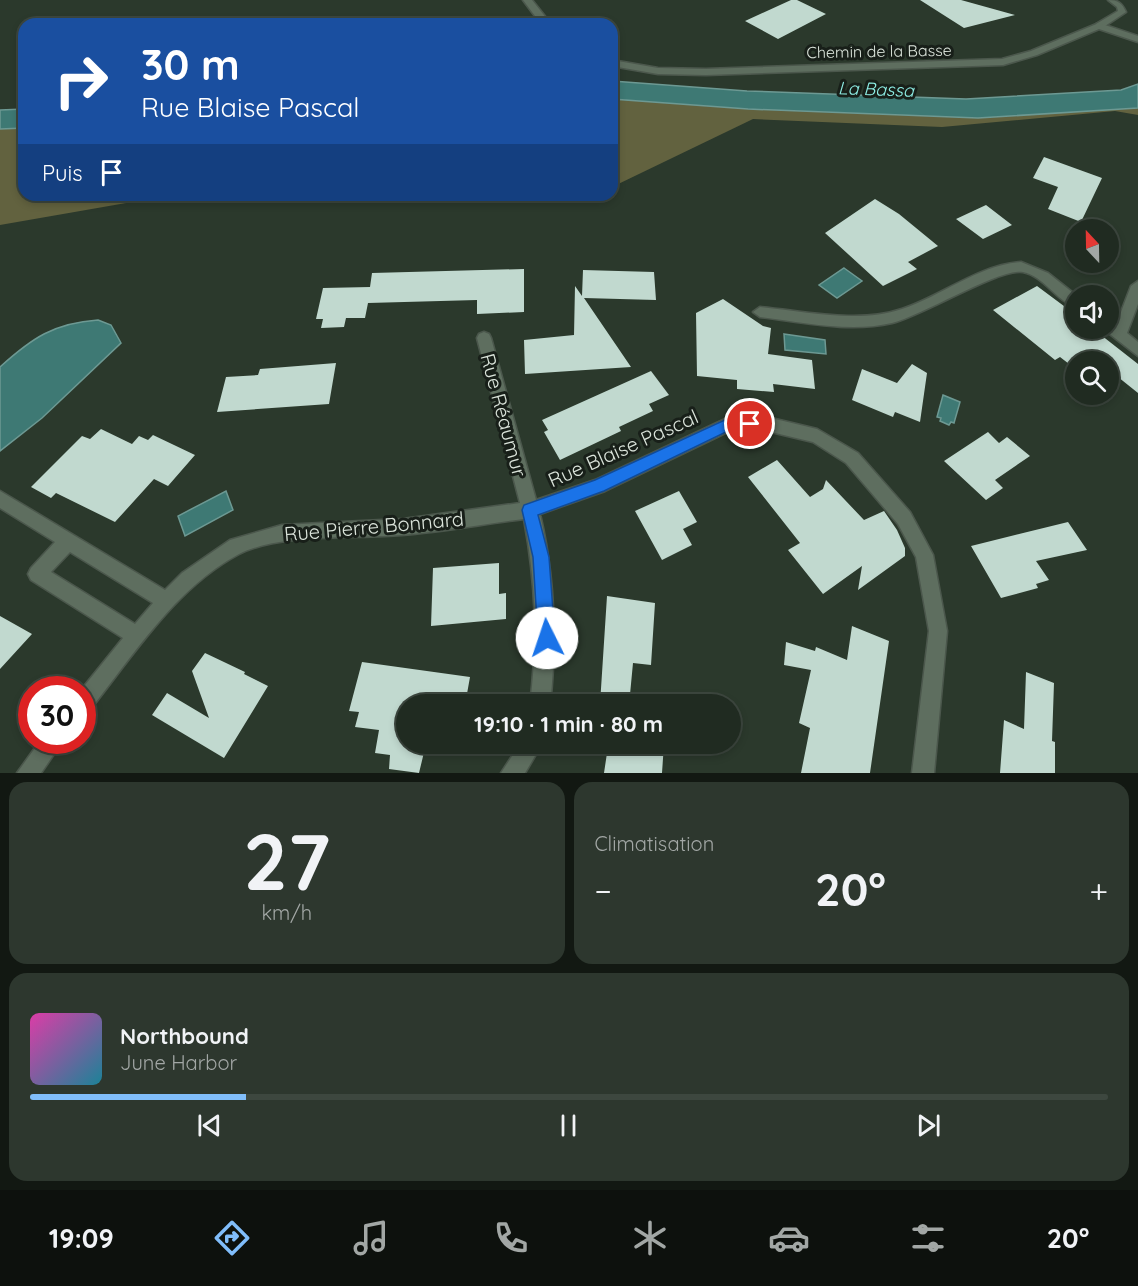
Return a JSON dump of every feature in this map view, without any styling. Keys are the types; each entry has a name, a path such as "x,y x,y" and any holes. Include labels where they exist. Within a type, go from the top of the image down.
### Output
{"street":[{"path":"527,0 541,18"},
{"path":"1099,26 1138,39"},
{"name":"Chemin de la Basse","path":"618,64 658,71 706,72 1003,62 1034,53 1099,26"},
{"path":"760,312 853,321 891,318 930,304 1003,270 1022,267 1045,278 1065,293"},
{"path":"1119,322 1138,286"},
{"path":"1119,335 1138,350"},
{"name":"Rue Réaumur","path":"484,338 541,557 547,638 541,694"},
{"name":"Rue Blaise Pascal","path":"529,510 599,486 729,424 771,425 817,436 852,458 904,518 924,555 938,631 923,773"},
{"path":"0,499 166,601"},
{"name":"Rue Pierre Bonnard","path":"96,687 166,601 188,579 236,546 282,533 403,527 529,510"},
{"path":"68,541 37,574 137,636"},
{"path":"28,773 43,754"},
{"path":"512,773 525,754"}],"lane":[{"path":"1099,26 1122,12 1120,6 1112,0"}],"shaded area":[{"path":"618,99 748,109 978,118 1138,108 1138,115 1115,111 942,127 753,119 618,184"},
{"path":"18,128 18,201 138,201 0,225 0,129"}],"water":[{"path":"618,81 747,91 966,99 1121,90 1138,84 1138,108 978,118 748,109 618,99"},
{"path":"18,109 18,128 0,129 0,110"},
{"path":"844,268 862,281 837,298 819,285"},
{"path":"98,320 111,325 121,343 42,418 0,451 0,367 33,340 44,334 69,325"},
{"path":"784,334 825,340 826,354 785,350"},
{"path":"943,395 960,402 954,423 951,422 949,425 937,417"},
{"path":"226,491 233,510 185,536 178,516"}],"building":[{"path":"791,0 797,0 826,14 778,39 745,21"},
{"path":"920,0 961,0 1015,15 964,28"},
{"path":"1044,157 1102,178 1082,219 1073,219 1048,209 1058,187 1033,178"},
{"path":"875,199 899,214 938,246 908,262 917,269 883,286 825,233"},
{"path":"986,205 1012,225 983,239 956,219"},
{"path":"524,269 524,312 477,314 477,300 368,303 365,318 346,318 344,327 321,328 323,319 316,319 323,288 370,287 372,273"},
{"path":"583,270 654,272 656,300 584,298 631,367 525,374 524,340 574,335 575,286 582,296"},
{"path":"1037,286 1065,307 1065,339 1106,339 1138,364 1138,393 1119,378 1119,351 1065,351 1065,361 1060,357 1055,360 993,310"},
{"path":"723,299 763,326 771,328 768,354 812,360 815,389 773,384 774,392 737,389 737,380 697,376 696,313"},
{"path":"336,363 329,404 217,412 226,377 258,375 260,369"},
{"path":"912,364 927,373 920,422 895,412 893,417 852,400 862,369 897,383"},
{"path":"651,371 669,395 649,404 653,411 619,427 621,431 560,460 544,432 548,430 542,420"},
{"path":"101,429 132,444 139,436 148,440 153,435 195,455 168,486 154,479 115,522 56,493 51,498 31,487 82,436 90,439"},
{"path":"988,432 999,443 1007,437 1030,456 995,480 1003,488 986,500 944,461"},
{"path":"777,460 810,497 823,489 826,480 864,520 884,511 897,530 905,548 905,556 858,590 862,566 823,594 788,550 800,543 748,477"},
{"path":"679,491 697,522 683,529 692,545 662,560 635,511"},
{"path":"1068,522 1087,550 1036,561 1049,580 1036,584 1038,588 1001,598 971,546"},
{"path":"499,563 499,594 506,593 506,619 431,626 433,568"},
{"path":"607,596 655,603 651,665 633,663 630,694 601,694"},
{"path":"0,616 32,634 0,669"},
{"path":"852,626 889,641 870,773 801,773 810,728 799,723 811,670 784,665 786,642 815,651 816,647 847,660"},
{"path":"205,653 268,686 224,758 152,715 167,693 209,718 192,671"},
{"path":"362,662 470,677 467,694 396,694 396,754 424,754 419,773 389,769 390,755 375,753 379,730 355,727 359,712 349,711"},
{"path":"1026,672 1054,683 1052,741 1055,742 1055,773 1000,773 1004,720 1024,729"},
{"path":"607,754 663,754 662,773 604,773"}],"route":[{"path":"547,638 541,557 529,510 599,486 729,424 750,424"}],"water label":[{"name":"La Bassa","path":"876,89"}]}
